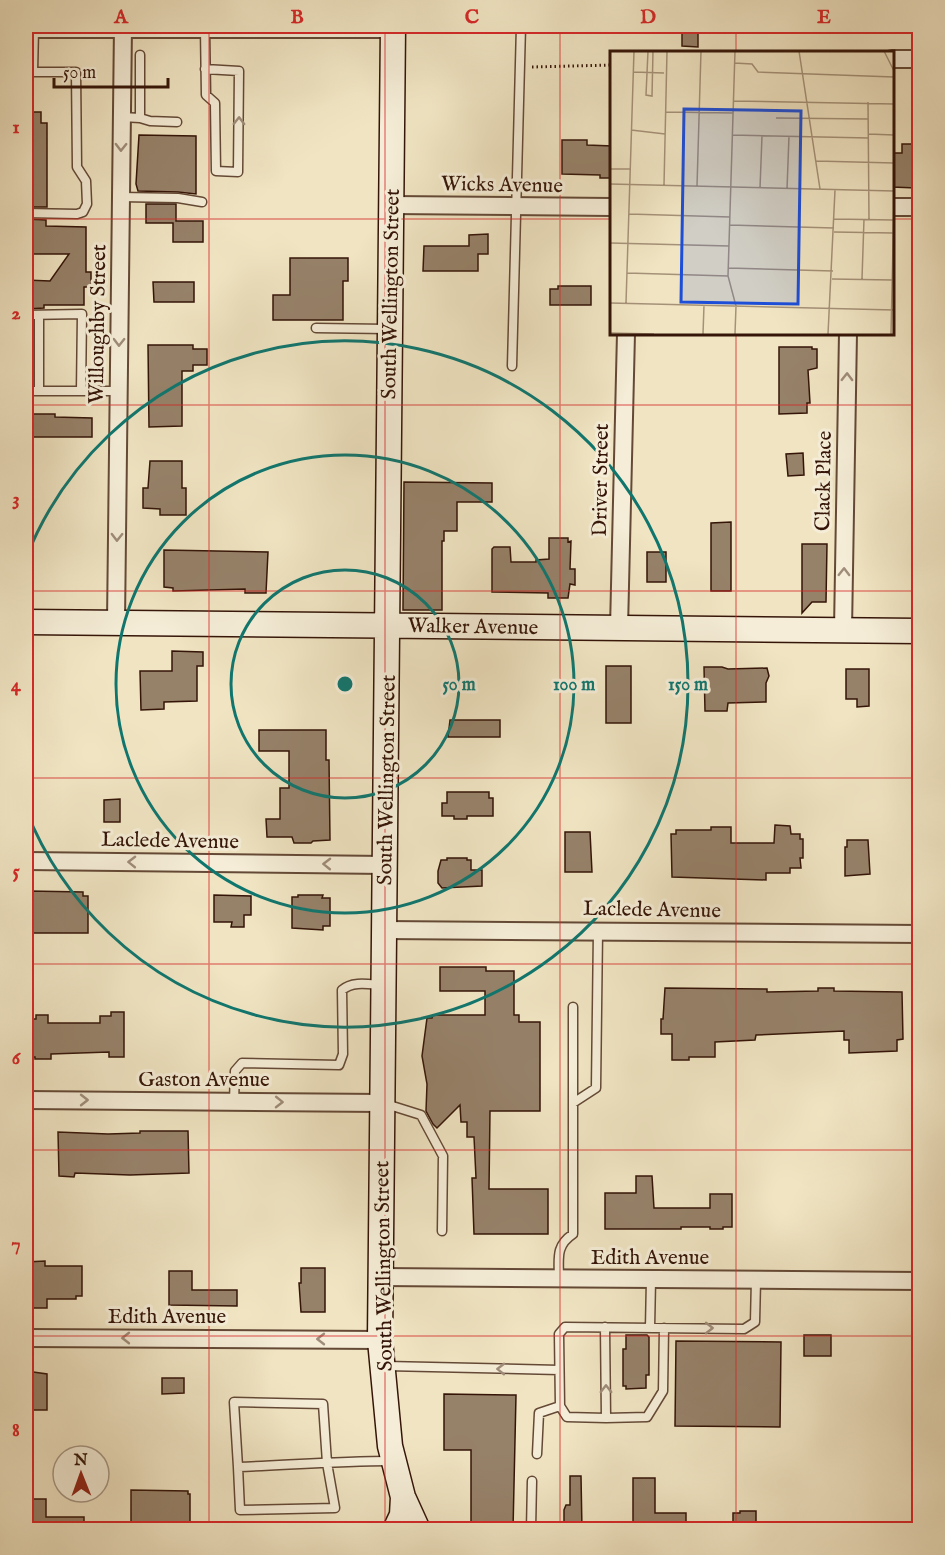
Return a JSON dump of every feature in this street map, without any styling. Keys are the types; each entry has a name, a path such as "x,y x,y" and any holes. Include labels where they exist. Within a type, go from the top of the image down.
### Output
{"street":[{"name":"Willoughby Street","path":"116,622 123,27"},
{"path":"30,29 393,27"},
{"name":"South Wellington Street","path":"393,27 380,1340 390,1446 402,1497 418,1530"},
{"path":"894,60 920,59"},
{"name":"Wicks Avenue","path":"391,205 610,207"},
{"path":"894,207 920,207"},
{"name":"Driver Street","path":"619,628 626,334"},
{"name":"Clack Place","path":"843,630 848,334"},
{"name":"Walker Avenue","path":"26,622 920,631"},
{"name":"Laclede Avenue","path":"26,861 385,865"},
{"name":"Laclede Avenue","path":"384,930 920,934"},
{"name":"Gaston Avenue","path":"26,1100 382,1103"},
{"name":"Edith Avenue","path":"380,1277 920,1281"},
{"name":"Edith Avenue","path":"26,1338 380,1340"},
{"path":"395,1530 402,1515 402,1497"}],"lane":[{"path":"512,366 521,26"},
{"path":"201,28 206,95 215,103 216,171 238,172 239,71 205,69"},
{"path":"26,213 77,214 84,212 87,204 86,181 77,167 76,72 29,72 30,29"},
{"path":"140,55 140,118"},
{"path":"122,117 140,118 150,122 177,122"},
{"path":"121,197 178,198 202,202"},
{"path":"26,315 82,314 81,391"},
{"path":"39,315 39,391"},
{"path":"316,328 390,330"},
{"path":"26,391 118,391"},
{"path":"573,1102 596,1088 598,930"},
{"path":"234,1101 235,1071 242,1063 339,1065 344,1054 342,990 345,986 352,984 384,985"},
{"path":"559,1279 560,1247 565,1239 573,1234 573,1007"},
{"path":"382,1103 421,1115 443,1156 442,1231"},
{"path":"650,1328 651,1280"},
{"path":"664,1328 663,1391 647,1417 567,1418 560,1406 559,1370 559,1334 566,1327 605,1328 664,1328 744,1329 755,1322 756,1280"},
{"path":"605,1328 606,1418"},
{"path":"382,1366 559,1370"},
{"path":"234,1402 323,1404 327,1463 334,1509 240,1510 238,1467 234,1402"},
{"path":"537,1454 539,1413 560,1406"},
{"path":"238,1467 394,1461"},
{"path":"531,1530 532,1481"}],"path":[{"path":"521,67 610,65"}],"building":[{"path":"682,26 698,26 698,47 682,46"},
{"path":"26,112 41,112 41,123 47,123 47,207 26,207"},
{"path":"139,135 196,136 196,194 138,191 136,184"},
{"path":"562,140 587,140 587,145 610,146 610,178 600,178 600,175 562,174"},
{"path":"902,144 918,144 920,185 916,185 916,188 894,187 894,153 902,153"},
{"path":"146,204 176,204 176,221 203,221 203,242 173,242 173,223 146,223"},
{"path":"26,219 46,220 46,226 86,227 86,272 91,272 91,287 84,287 84,305 44,305 44,308 26,309 26,280 50,281 69,254 26,254"},
{"path":"488,234 488,254 478,254 478,271 423,271 424,246 469,246 469,235"},
{"path":"290,258 348,258 348,281 343,281 343,320 273,320 273,295 290,295"},
{"path":"153,282 194,282 194,302 154,302"},
{"path":"558,286 591,286 591,305 550,305 550,289 558,289"},
{"path":"148,345 193,345 193,349 207,349 207,365 193,365 193,371 182,371 182,426 149,427"},
{"path":"779,347 817,349 817,368 808,370 810,403 807,403 807,413 779,414"},
{"path":"26,414 92,418 92,437 26,437"},
{"path":"803,453 804,475 788,476 786,454"},
{"path":"150,461 182,461 182,488 186,488 186,515 160,515 160,509 143,508 143,488 148,488"},
{"path":"404,482 492,483 492,502 457,502 457,531 444,531 442,610 403,610"},
{"path":"731,522 731,591 711,591 711,523"},
{"path":"549,538 568,538 568,542 571,541 570,569 575,569 575,585 570,584 568,598 548,598 548,593 492,592 492,549 494,547 510,547 511,562 536,562 536,560 549,559"},
{"path":"802,544 827,544 826,602 812,602 802,613"},
{"path":"164,550 268,552 266,593 245,593 245,589 173,591 173,588 164,587"},
{"path":"647,552 666,552 666,582 647,582"},
{"path":"172,651 203,652 203,666 197,666 197,701 164,702 164,709 141,710 140,671 172,671"},
{"path":"606,666 631,666 631,723 606,723"},
{"path":"704,667 767,668 769,676 766,683 766,702 728,703 727,711 705,711"},
{"path":"846,669 869,669 869,706 857,707 857,699 846,699"},
{"path":"450,720 500,720 500,737 448,737"},
{"path":"259,730 326,730 326,760 329,760 330,840 294,843 292,837 267,837 266,819 280,819 280,788 289,788 289,751 259,751"},
{"path":"447,792 489,792 489,798 493,798 493,816 467,816 467,819 454,819 454,816 442,816 442,803 447,803"},
{"path":"120,799 120,822 104,822 104,800"},
{"path":"775,825 790,826 791,834 800,834 800,839 803,839 801,868 790,868 790,873 766,873 766,880 672,877 671,834 676,834 676,830 711,830 711,827 731,827 731,843 774,843"},
{"path":"565,832 590,832 592,872 565,872"},
{"path":"847,840 868,840 870,874 845,876"},
{"path":"447,858 471,860 471,870 482,870 482,886 442,888 438,883 438,871 441,860 447,860"},
{"path":"29,891 83,892 83,896 88,896 88,933 28,933"},
{"path":"214,895 251,896 251,915 244,915 244,927 231,927 232,922 214,922"},
{"path":"298,895 323,895 322,898 330,898 330,926 323,926 323,930 292,928 292,897 298,897"},
{"path":"440,967 486,967 486,971 514,971 514,1015 519,1015 519,1022 540,1022 540,1111 490,1111 489,1189 548,1189 548,1234 474,1234 472,1178 476,1178 474,1137 467,1137 467,1122 461,1122 460,1105 437,1128 433,1124 426,1111 427,1084 422,1056 427,1018 432,1018 433,1015 485,1015 485,991 440,991"},
{"path":"665,988 767,989 767,992 818,991 818,988 834,988 834,991 902,992 903,1039 897,1040 897,1051 849,1053 849,1040 844,1040 844,1031 756,1035 755,1040 715,1042 715,1057 689,1057 689,1060 672,1060 672,1034 661,1034"},
{"path":"111,1012 124,1012 124,1057 109,1057 109,1052 51,1054 51,1059 26,1057 26,1019 36,1019 36,1015 48,1015 48,1023 100,1023 100,1016 111,1016"},
{"path":"140,1131 188,1131 189,1173 130,1175 75,1173 74,1177 59,1176 58,1132 108,1134 140,1133"},
{"path":"636,1176 652,1176 654,1208 710,1208 710,1194 732,1194 732,1227 723,1227 723,1229 681,1227 681,1229 605,1229 605,1193 636,1193"},
{"path":"45,1261 45,1266 82,1266 82,1296 76,1296 76,1299 47,1299 47,1308 32,1308 31,1304 26,1304 26,1262"},
{"path":"301,1268 325,1268 325,1312 301,1312 299,1283 301,1283"},
{"path":"169,1271 192,1271 192,1290 237,1290 237,1306 169,1305"},
{"path":"626,1335 647,1335 649,1337 649,1375 646,1375 646,1388 626,1389 626,1386 623,1386 623,1349 626,1349"},
{"path":"804,1335 831,1335 831,1356 804,1356"},
{"path":"676,1341 781,1342 780,1427 675,1426"},
{"path":"26,1371 47,1374 47,1410 29,1410 29,1398 26,1398"},
{"path":"162,1378 184,1378 184,1393 162,1394"},
{"path":"444,1394 516,1395 513,1530 471,1530 471,1450 444,1450"},
{"path":"570,1476 581,1476 582,1530 564,1530 564,1510 566,1505 570,1505"},
{"path":"633,1478 655,1478 655,1513 686,1513 686,1530 633,1530"},
{"path":"131,1490 188,1491 190,1494 190,1530 131,1530"},
{"path":"26,1499 46,1499 46,1517 84,1517 84,1530 26,1530"},
{"path":"740,1511 756,1511 756,1530 733,1530 733,1513 740,1513"}]}
